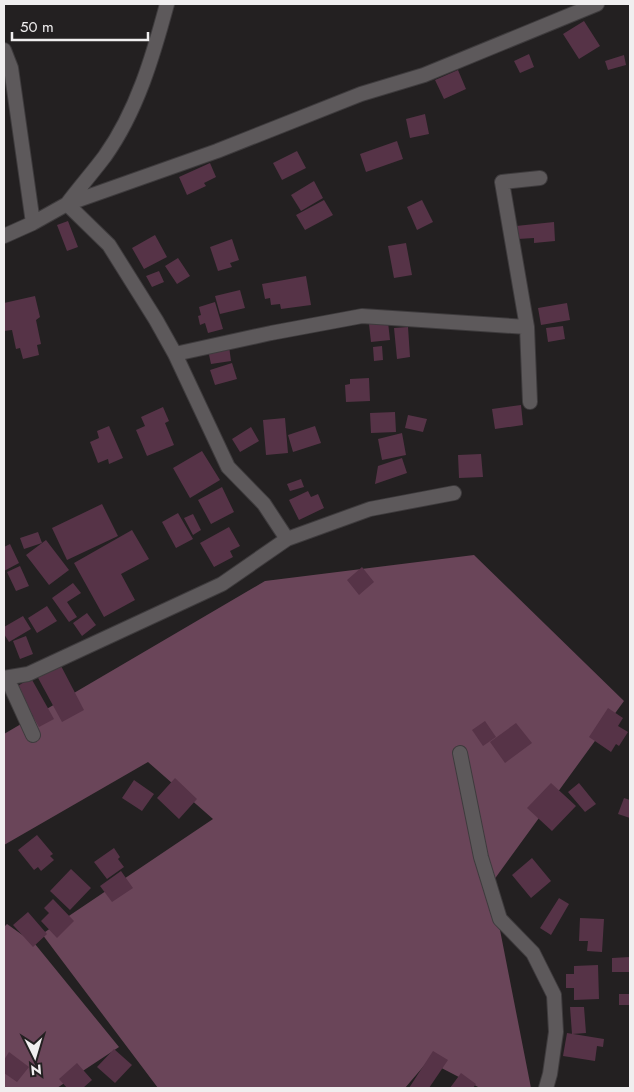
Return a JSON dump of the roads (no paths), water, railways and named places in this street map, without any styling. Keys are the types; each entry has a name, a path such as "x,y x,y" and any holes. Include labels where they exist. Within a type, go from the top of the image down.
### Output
{"street":[{"path":"67,204 106,155 128,116 153,56 167,4"},
{"path":"4,236 33,223 67,204 218,151 361,94 424,75 597,4"},
{"path":"4,50 11,68 33,223"},
{"path":"530,402 527,327 502,182 540,178"},
{"path":"67,204 109,245 175,354 228,467 264,504 287,539"},
{"path":"175,354 362,316 527,327"},
{"path":"33,735 5,678 28,674 222,584 287,539 370,509 454,494"},
{"path":"460,753 481,857 500,919 533,953 554,995 556,1032 546,1088"}]}
